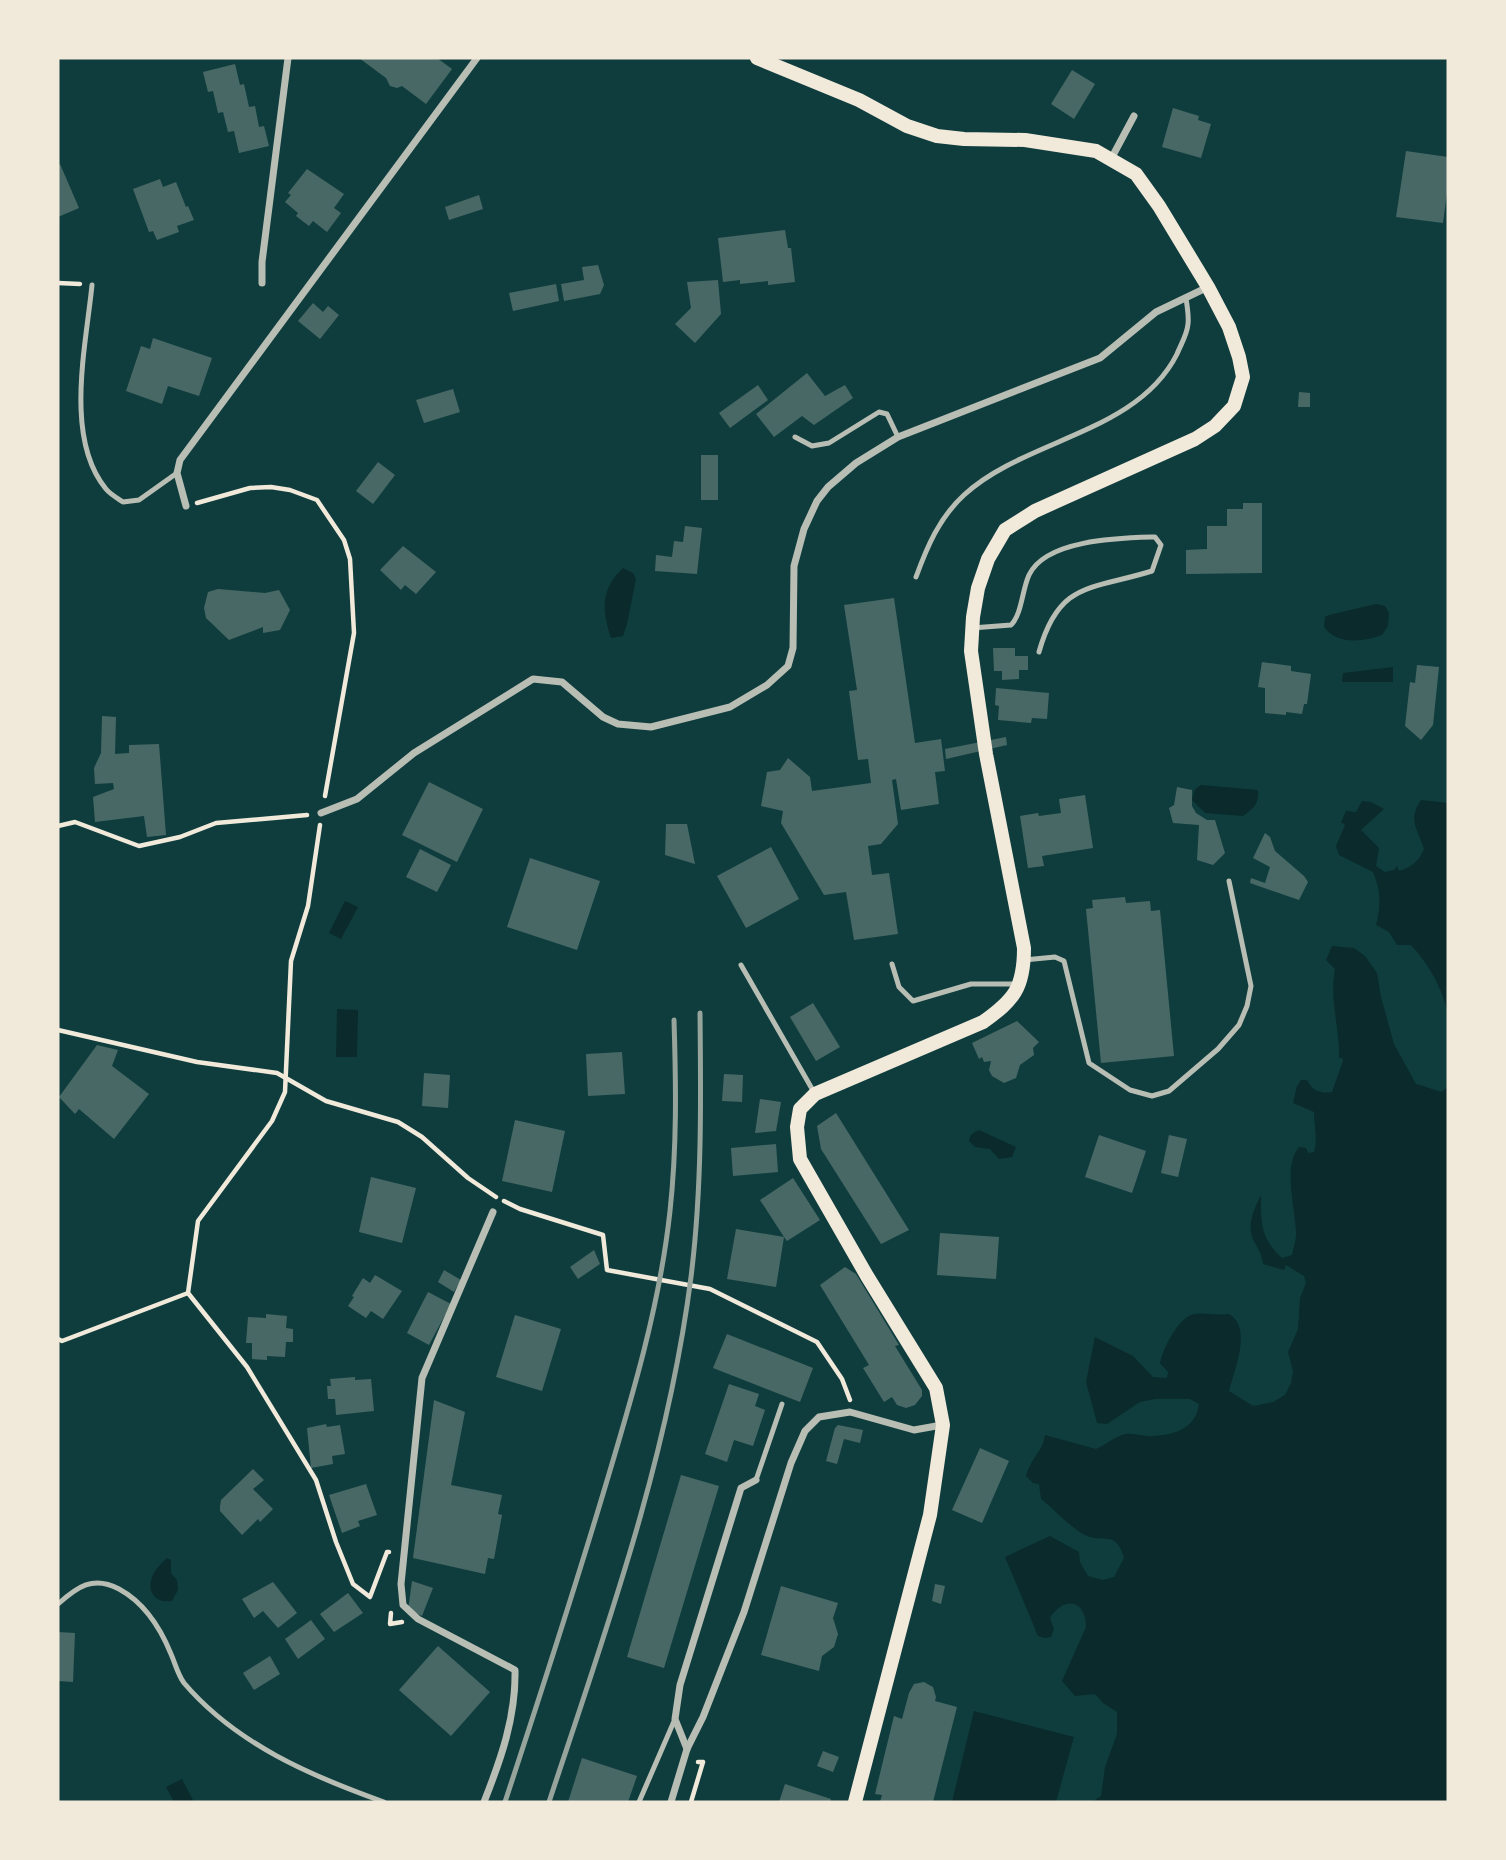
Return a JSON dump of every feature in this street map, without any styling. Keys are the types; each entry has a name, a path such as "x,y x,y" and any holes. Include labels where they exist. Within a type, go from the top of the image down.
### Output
{"main road":[{"path":"757,58 859,100 907,126 937,136 1025,140 1096,151 1136,174 1159,206 1208,287 1229,327 1243,377 1234,406 1215,426 1195,439 1035,511 1005,530 988,559 978,588 971,651 1024,948 1020,984 1008,1004 983,1022 815,1094 800,1109 797,1127 800,1159 867,1276 936,1388 943,1425 930,1515 855,1802"}],"street":[{"path":"262,283 262,262 288,58"},
{"path":"186,506 177,474 180,460 477,58"},
{"path":"1111,160 1133,116"},
{"path":"321,813 357,799 414,753 533,679 562,682 603,717 618,724 651,727 730,708 767,685 788,666 793,648 794,566 804,529 817,501 828,487 856,463 898,437 1100,358 1156,312 1208,287"},
{"path":"484,1802 504,1751 516,1695 515,1670 418,1619 403,1605 401,1584 422,1378 493,1212"},
{"path":"671,1802 687,1749 703,1717 744,1612 791,1463 805,1432 819,1417 850,1412 914,1430 943,1425"},
{"path":"687,1749 675,1719 680,1685 741,1488 756,1480"}],"lane":[{"path":"92,285 80,407 86,448 94,472 107,491 123,502 139,500 177,474"},
{"path":"916,577 935,530 963,496 998,470 1097,426 1123,410 1168,371 1187,333 1189,321 1186,298"},
{"path":"795,437 812,446 829,443 879,412 887,414 898,437"},
{"path":"972,628 1011,625 1016,621 1024,587 1032,569 1045,558 1067,547 1122,538 1155,537 1161,545 1152,571 1079,591 1060,605 1044,634 1039,652"},
{"path":"1024,960 1055,957 1064,961 1088,1063 1130,1090 1152,1096 1169,1091 1219,1049 1239,1025 1247,1006 1251,986 1229,881"},
{"path":"892,964 899,987 913,1001 971,984 1020,984"},
{"path":"741,965 815,1094"},
{"path":"756,1480 782,1404"},
{"path":"58,1604 76,1587 94,1581 118,1588 144,1606 164,1635 182,1680 208,1708 243,1736 291,1764 335,1785 384,1802"},
{"path":"639,1802 675,1719"}],"path":[{"path":"58,283 92,285"},
{"path":"186,506 250,488 271,487 290,490 317,500 344,540 350,559 354,632 321,813 308,906 290,961 285,1092 272,1121 198,1221 188,1293 247,1367 316,1480 353,1584 370,1597 387,1552 394,1553"},
{"path":"58,826 75,822 139,846 180,837 216,823 321,813"},
{"path":"58,1030 197,1062 277,1073 326,1101 398,1122 422,1137 468,1178 509,1204 603,1235 607,1270 710,1289 817,1342 842,1379 850,1397 850,1412"},
{"path":"58,1339 62,1341 188,1293"},
{"path":"391,1600 390,1624 418,1619"}],"water":[{"path":"623,568 633,573 636,579 623,636 611,638 605,601 610,584"},
{"path":"1376,604 1385,606 1389,613 1388,626 1382,635 1367,639 1343,639 1329,633 1324,627 1325,617 1329,615"},
{"path":"1393,667 1393,682 1342,682 1343,673"},
{"path":"1201,785 1258,790 1258,799 1253,808 1243,816 1205,813 1192,800 1195,789"},
{"path":"1421,800 1448,803 1448,1013 1438,985 1418,953 1411,945 1397,945 1389,932 1376,925 1379,898 1373,872 1339,855 1336,846 1345,825 1341,822 1346,811 1356,812 1362,801 1371,802 1384,809 1361,830 1379,848 1376,866 1385,872 1394,870 1397,866 1399,871 1408,868 1424,849 1414,819"},
{"path":"345,901 358,907 341,939 329,933"},
{"path":"1332,946 1354,948 1365,956 1377,973 1394,1044 1416,1084 1442,1092 1448,1086 1448,1802 1092,1802 1101,1796 1105,1767 1117,1734 1117,1712 1095,1694 1075,1696 1062,1681 1086,1627 1085,1618 1078,1606 1061,1606 1050,1618 1054,1629 1051,1637 1038,1636 1005,1557 1050,1536 1079,1552 1080,1562 1088,1576 1103,1580 1114,1577 1124,1558 1121,1549 1113,1540 1085,1535 1068,1523 1041,1499 1039,1484 1033,1483 1026,1476 1045,1435 1096,1449 1126,1434 1148,1436 1173,1433 1188,1426 1197,1413 1199,1404 1190,1399 1155,1399 1140,1402 1107,1424 1097,1423 1086,1382 1095,1337 1133,1356 1153,1377 1167,1378 1168,1372 1160,1363 1168,1342 1182,1321 1194,1314 1229,1314 1236,1320 1241,1339 1229,1391 1253,1406 1273,1402 1285,1395 1293,1371 1288,1352 1298,1329 1300,1298 1306,1283 1304,1276 1286,1265 1284,1270 1263,1264 1252,1237 1251,1225 1253,1212 1261,1195 1263,1230 1269,1244 1282,1258 1292,1255 1296,1234 1291,1166 1299,1147 1306,1148 1308,1153 1314,1152 1316,1142 1314,1112 1293,1103 1297,1086 1301,1080 1307,1080 1318,1091 1332,1092 1343,1061 1339,1058 1334,1003 1335,969 1326,960"},
{"path":"337,1009 358,1010 357,1057 336,1057"},
{"path":"979,1130 1016,1147 1012,1157 999,1159 990,1149 975,1147 969,1139"},
{"path":"167,1558 171,1560 171,1573 177,1580 178,1590 172,1601 155,1597 151,1588 155,1571"},
{"path":"974,1711 1074,1737 1056,1802 952,1802"},
{"path":"182,1779 194,1802 174,1802 166,1787"}],"building":[{"path":"359,58 437,58 452,69 426,104 402,86 390,86 386,78"},
{"path":"235,64 240,85 244,84 249,107 255,106 259,127 264,126 269,146 239,153 234,131 228,132 223,112 218,113 213,91 208,92 203,72"},
{"path":"1072,70 1095,84 1074,119 1051,104"},
{"path":"1173,108 1199,116 1198,120 1211,124 1201,158 1162,147"},
{"path":"1406,151 1448,157 1448,185 1443,223 1396,217"},
{"path":"60,164 79,208 58,217 58,165"},
{"path":"307,169 344,194 334,208 341,213 327,232 313,221 309,226 296,216 298,213 285,202 291,195 288,193"},
{"path":"160,179 163,187 176,182 194,220 177,226 179,232 157,240 153,231 149,232 133,189"},
{"path":"479,195 483,209 449,220 445,207"},
{"path":"785,230 788,248 791,248 795,282 768,285 768,281 740,284 740,280 723,282 718,238"},
{"path":"598,265 604,285 600,294 564,301 561,284 584,280 582,267"},
{"path":"718,280 721,314 695,343 675,324 691,308 687,282"},
{"path":"556,284 559,301 513,311 509,293"},
{"path":"313,303 323,312 328,306 339,315 320,339 298,321"},
{"path":"153,338 212,358 199,396 168,386 162,404 126,391 141,346 150,349"},
{"path":"807,373 825,396 845,385 853,398 814,425 802,416 774,437 756,414"},
{"path":"758,385 768,400 730,428 719,413"},
{"path":"453,389 460,412 424,423 416,400"},
{"path":"1299,392 1310,393 1310,407 1298,407"},
{"path":"701,455 718,455 718,500 701,500"},
{"path":"378,462 395,475 373,504 356,491"},
{"path":"1243,503 1262,503 1262,573 1186,574 1186,550 1207,549 1207,526 1227,526 1227,509 1243,509"},
{"path":"685,526 702,528 697,574 655,571 656,555 672,557 674,541 683,542"},
{"path":"403,546 436,572 416,594 405,585 401,590 380,570"},
{"path":"218,589 265,593 279,590 290,610 280,630 263,633 263,627 229,640 206,618 204,608 208,592"},
{"path":"894,598 915,743 941,739 945,771 935,772 939,804 901,810 896,779 892,780 898,824 881,844 868,846 872,875 889,873 898,934 854,940 846,892 824,895 781,823 783,811 761,806 767,772 780,770 788,758 810,777 812,791 871,783 868,759 858,760 849,691 857,690 844,605"},
{"path":"993,648 1015,648 1015,656 1028,656 1028,670 1019,670 1019,679 1002,680 1002,671 994,671"},
{"path":"1262,662 1291,666 1291,671 1311,674 1307,704 1304,704 1302,714 1265,713 1265,688 1258,687"},
{"path":"1417,665 1439,667 1433,725 1421,740 1405,726 1410,682 1415,683"},
{"path":"996,688 1049,693 1047,719 1032,718 1031,723 998,720"},
{"path":"102,716 116,717 115,754 129,753 129,745 159,744 166,835 147,837 144,816 95,822 93,797 114,789 113,783 95,784 94,768 101,753"},
{"path":"1006,737 1007,745 946,759 945,749"},
{"path":"429,782 483,809 457,862 402,835"},
{"path":"1177,787 1192,790 1192,806 1196,813 1207,820 1215,820 1225,853 1213,865 1197,860 1199,825 1173,823 1169,808 1174,805"},
{"path":"1085,795 1093,848 1042,856 1044,866 1028,868 1020,816 1061,813 1059,799"},
{"path":"666,824 687,824 695,864 665,855"},
{"path":"1265,833 1270,837 1275,851 1308,882 1299,900 1250,883 1251,878 1265,883 1270,867 1253,858"},
{"path":"771,847 799,899 746,928 717,876"},
{"path":"420,849 451,865 437,892 406,877"},
{"path":"530,858 600,881 577,950 507,927"},
{"path":"1125,897 1126,903 1150,901 1151,911 1160,910 1174,1056 1101,1063 1086,909 1093,908 1092,900"},
{"path":"813,1003 840,1047 816,1061 790,1017"},
{"path":"1017,1021 1039,1042 1033,1048 1034,1055 1020,1065 1016,1078 1004,1083 992,1076 989,1070 991,1061 984,1062 982,1057 979,1059 972,1043"},
{"path":"97,1045 118,1050 112,1066 149,1094 114,1139 79,1109 75,1114 59,1097"},
{"path":"622,1052 625,1094 588,1096 586,1054"},
{"path":"424,1073 450,1075 448,1108 422,1106"},
{"path":"724,1074 743,1075 742,1102 722,1101"},
{"path":"760,1099 781,1102 776,1131 755,1133"},
{"path":"836,1113 909,1230 881,1244 821,1149 817,1126"},
{"path":"515,1120 565,1131 552,1192 502,1181"},
{"path":"1099,1135 1146,1151 1132,1193 1085,1177"},
{"path":"1169,1135 1187,1139 1178,1177 1161,1173"},
{"path":"776,1144 778,1172 733,1176 731,1148"},
{"path":"371,1177 416,1188 402,1243 359,1232"},
{"path":"793,1178 820,1220 787,1241 760,1200"},
{"path":"736,1229 784,1237 776,1287 727,1279"},
{"path":"940,1233 999,1237 996,1279 937,1275"},
{"path":"594,1250 600,1264 578,1279 570,1267"},
{"path":"845,1267 856,1274 899,1345 895,1346 922,1390 922,1396 915,1405 906,1408 897,1405 892,1397 884,1402 863,1368 869,1365 820,1285"},
{"path":"444,1270 461,1280 454,1292 438,1282"},
{"path":"375,1275 402,1291 383,1319 371,1311 366,1318 348,1306 363,1278 370,1283"},
{"path":"428,1292 451,1304 429,1345 407,1333"},
{"path":"266,1314 287,1316 286,1328 293,1329 293,1342 286,1342 285,1357 252,1359 252,1343 246,1343 248,1317 266,1318"},
{"path":"515,1315 561,1329 542,1391 496,1377"},
{"path":"727,1334 813,1368 800,1402 713,1368"},
{"path":"355,1377 355,1380 371,1379 374,1411 336,1415 335,1399 328,1399 327,1386 331,1386 330,1379"},
{"path":"729,1384 759,1394 755,1406 765,1410 753,1446 734,1440 727,1462 705,1454"},
{"path":"434,1400 465,1412 451,1485 502,1495 498,1514 502,1515 494,1559 488,1558 485,1574 413,1558"},
{"path":"326,1424 327,1427 340,1425 345,1454 332,1456 333,1464 311,1468 307,1428"},
{"path":"838,1425 863,1430 860,1443 844,1439 837,1464 826,1461"},
{"path":"980,1448 1009,1461 982,1523 952,1510"},
{"path":"253,1469 264,1480 253,1489 273,1509 242,1535 220,1511 221,1500"},
{"path":"681,1475 719,1486 664,1668 627,1657"},
{"path":"366,1484 377,1515 358,1521 360,1526 342,1533 329,1495"},
{"path":"412,1581 433,1588 422,1616 408,1610"},
{"path":"273,1582 297,1613 278,1628 263,1611 254,1618 242,1599"},
{"path":"935,1584 945,1586 941,1604 932,1601"},
{"path":"781,1586 838,1603 833,1618 838,1634 834,1647 822,1656 819,1671 761,1655"},
{"path":"348,1593 363,1613 334,1632 320,1614"},
{"path":"311,1620 325,1639 298,1659 285,1639"},
{"path":"58,1632 75,1633 73,1682 58,1681"},
{"path":"438,1646 490,1692 451,1736 399,1690"},
{"path":"270,1656 280,1674 254,1690 243,1673"},
{"path":"924,1682 933,1687 935,1701 957,1707 933,1802 880,1802 882,1795 875,1794 894,1716 902,1719 914,1684"},
{"path":"823,1751 839,1757 833,1772 817,1766"},
{"path":"582,1758 637,1776 628,1802 568,1802"},
{"path":"785,1784 831,1799 830,1802 779,1802"}],"railway":[{"path":"549,1802 633,1543 667,1411 681,1344 691,1277 699,1178 700,1013"},
{"path":"505,1802 594,1524 635,1383 660,1280 674,1163 674,1020"}]}
